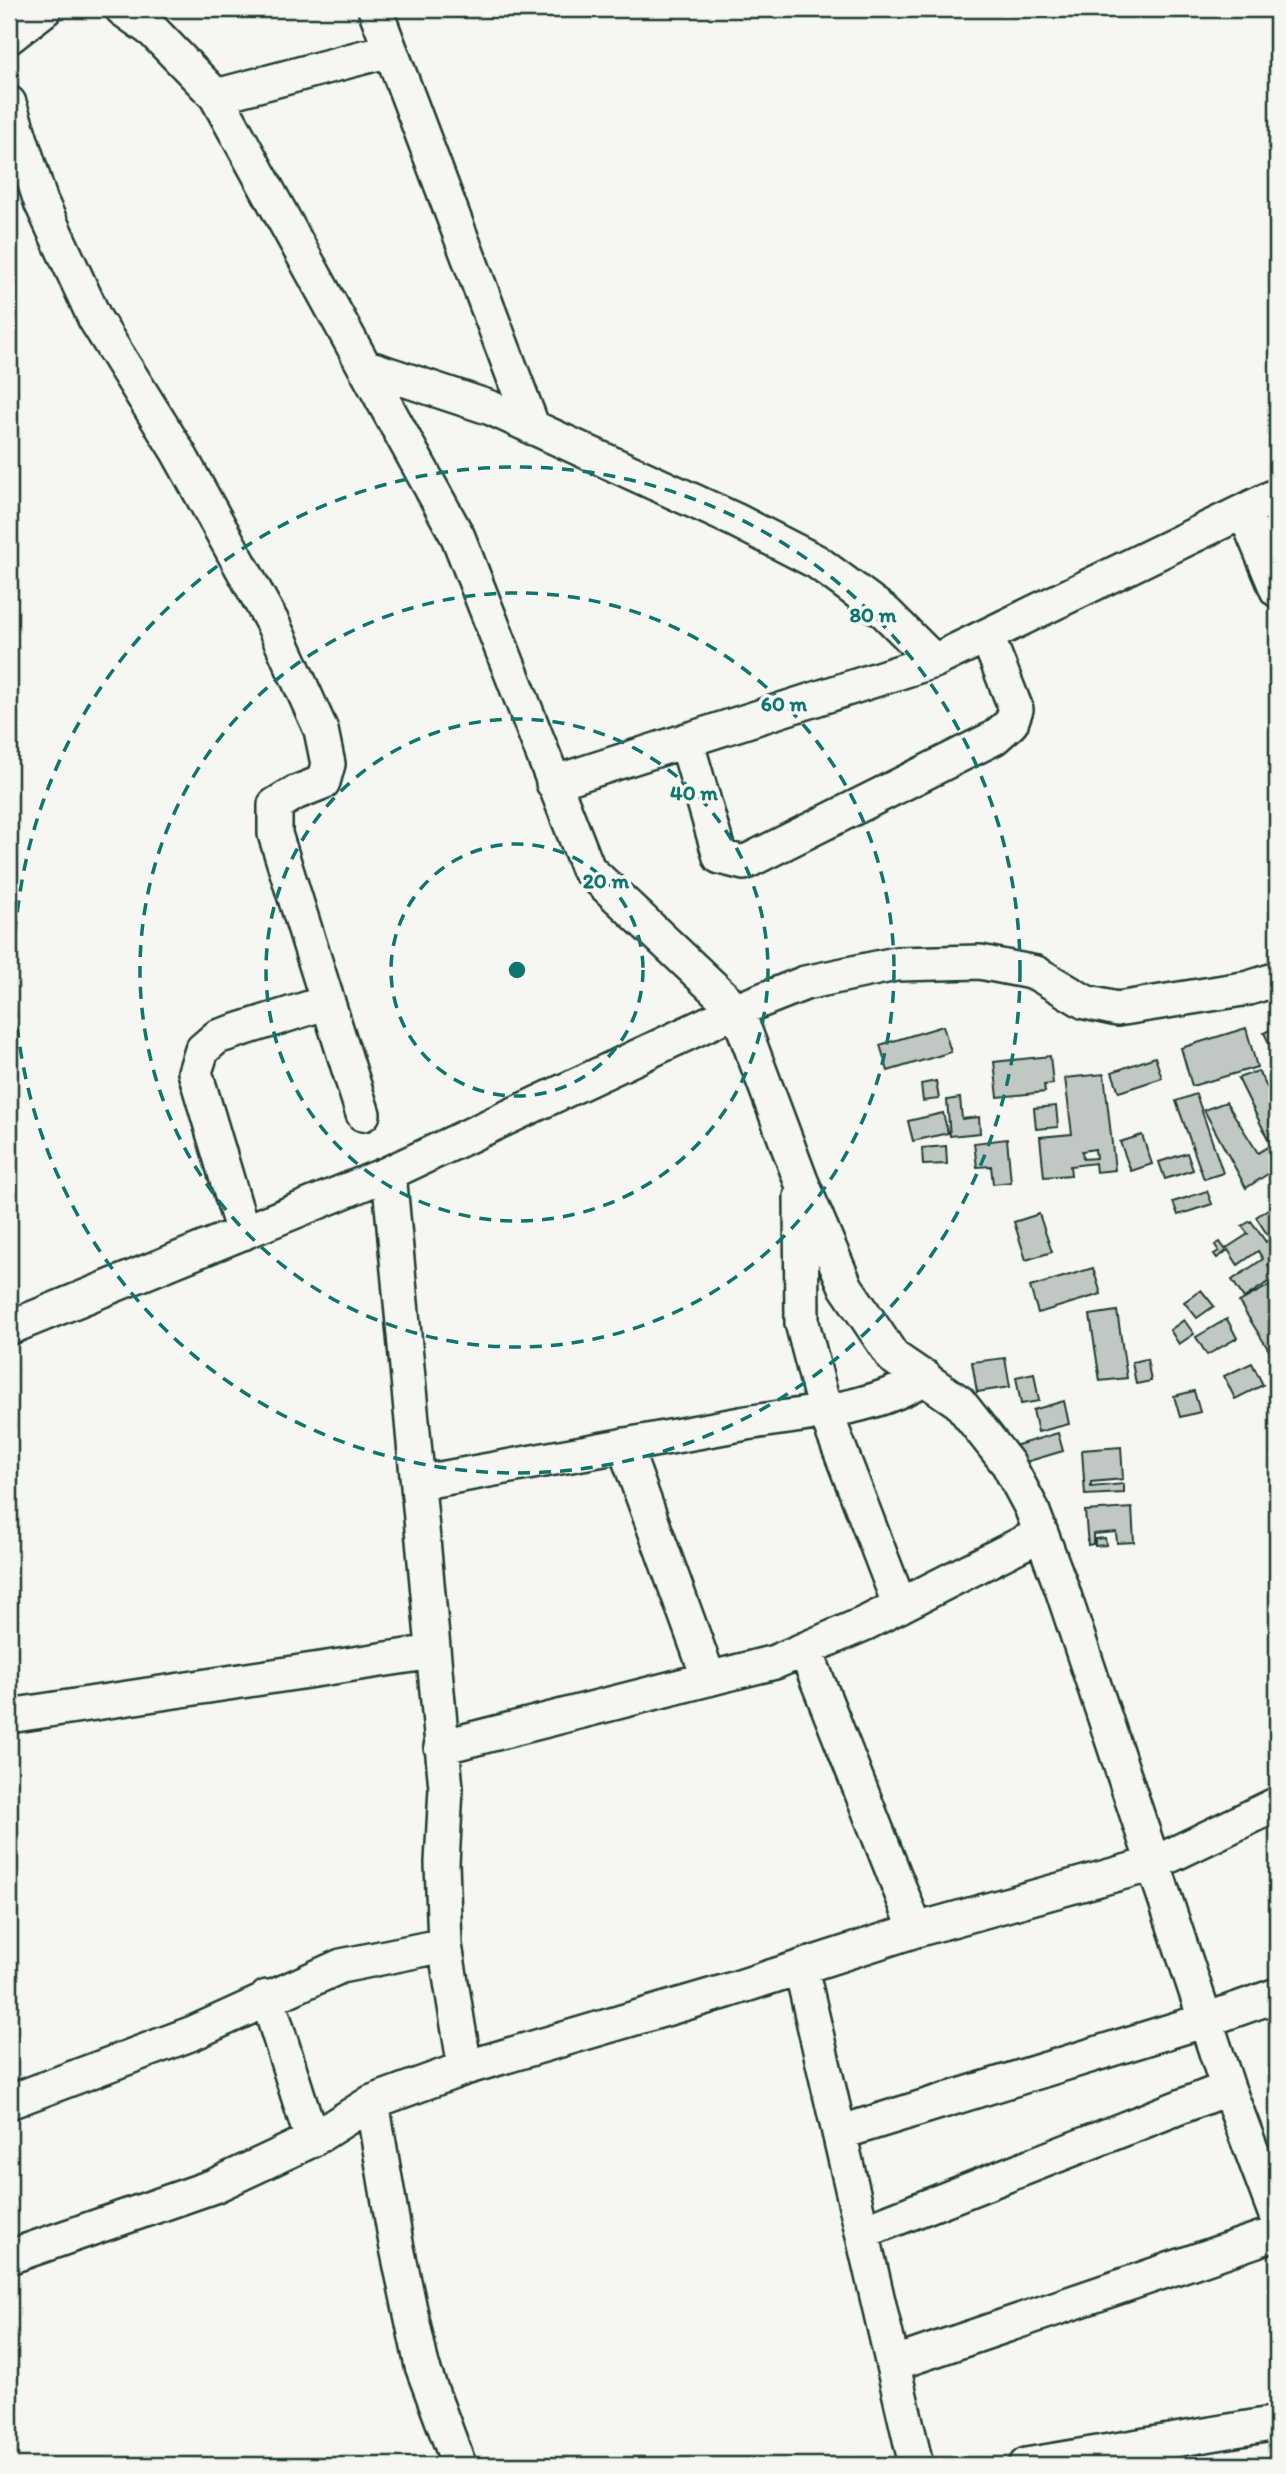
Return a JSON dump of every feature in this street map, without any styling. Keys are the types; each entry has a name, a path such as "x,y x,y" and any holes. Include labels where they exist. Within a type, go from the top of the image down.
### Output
{"street":[{"path":"9,37 45,9"},
{"path":"122,9 153,31 216,96 458,537 589,869 737,1010 801,1181 846,1287 893,1357 959,1402 1008,1464 1031,1507 1228,2088 1266,2159 1277,2218"},
{"path":"374,9 533,428"},
{"path":"216,96 390,50"},
{"path":"9,103 41,202 95,319 177,452 260,601 321,730 328,764 323,782 295,793 275,805 275,834 363,1114"},
{"path":"364,366 491,408 735,520 817,562 886,613 934,661"},
{"path":"553,783 934,661 1277,495"},
{"path":"1244,511 1277,590"},
{"path":"686,740 720,856 744,863 994,738 1011,723 1016,709 987,636"},
{"path":"9,1328 389,1173 737,1010 805,983 896,964 980,962 1036,973 1085,1002 1117,1009 1248,988 1277,979"},
{"path":"243,1233 195,1072 202,1050 217,1037 328,1002"},
{"path":"389,1173 446,1788 442,1863 445,1945 465,2068"},
{"path":"801,1181 802,1323 825,1410 900,1606"},
{"path":"418,1483 825,1410 855,1407 905,1390 925,1377"},
{"path":"624,1445 709,1679"},
{"path":"441,1746 775,1662 900,1606 1041,1534"},
{"path":"805,1649 916,1930"},
{"path":"9,1716 433,1652"},
{"path":"9,2257 214,2186 312,2140 372,2102 465,2068 801,1968 916,1930 1153,1864 1277,1804"},
{"path":"9,2102 193,2033 267,1997 341,1966 445,1945"},
{"path":"801,1968 916,2465"},
{"path":"839,2133 1206,2020 1277,1995"},
{"path":"267,1997 312,2140"},
{"path":"862,2232 1228,2088"},
{"path":"372,2102 396,2243 422,2366 458,2465"},
{"path":"893,2364 1277,2233"},
{"path":"1026,2465 1277,2423"}],"building":[{"path":"943,1026 951,1052 888,1071 880,1045"},
{"path":"1277,1026 1277,1052 1274,1053 1264,1033"},
{"path":"1246,1028 1257,1067 1192,1086 1181,1048"},
{"path":"1050,1056 1053,1084 1044,1085 1045,1092 998,1097 994,1062"},
{"path":"1155,1057 1162,1078 1119,1092 1112,1072"},
{"path":"1258,1071 1277,1105 1277,1168 1246,1188 1204,1110 1226,1102 1258,1153 1271,1145 1238,1078"},
{"path":"1104,1074 1115,1170 1096,1172 1095,1163 1070,1166 1071,1175 1044,1177 1040,1137 1072,1134 1065,1078","holes":["1095,1149 1096,1158 1083,1159 1082,1151"]},
{"path":"936,1081 939,1099 923,1101 921,1084"},
{"path":"1196,1094 1223,1173 1204,1179 1176,1101"},
{"path":"960,1098 962,1119 979,1117 980,1133 950,1136 947,1100"},
{"path":"1056,1106 1058,1127 1036,1129 1034,1108"},
{"path":"943,1113 948,1133 913,1141 908,1121"},
{"path":"1142,1135 1152,1164 1131,1171 1120,1142"},
{"path":"1007,1139 1011,1182 993,1184 991,1166 977,1167 974,1143"},
{"path":"946,1146 947,1164 923,1165 922,1148"},
{"path":"1187,1153 1193,1170 1165,1179 1159,1162"},
{"path":"1207,1191 1212,1204 1178,1215 1173,1202"},
{"path":"1277,1203 1277,1259 1268,1265 1276,1277 1244,1298 1232,1280 1263,1259 1258,1251 1238,1265 1228,1250 1217,1258 1214,1254 1219,1251 1215,1245 1220,1242 1225,1249 1248,1234 1242,1226 1251,1221 1266,1242 1270,1239 1256,1217"},
{"path":"1039,1214 1052,1252 1026,1260 1014,1222"},
{"path":"1093,1268 1101,1294 1038,1313 1030,1287"},
{"path":"1277,1281 1277,1358 1275,1360 1239,1302"},
{"path":"1201,1290 1214,1306 1197,1318 1184,1302"},
{"path":"1117,1311 1127,1378 1100,1381 1090,1315"},
{"path":"1227,1319 1237,1338 1207,1355 1196,1337"},
{"path":"1184,1320 1194,1334 1179,1344 1170,1330"},
{"path":"1005,1358 1010,1387 977,1392 972,1362"},
{"path":"1147,1359 1151,1381 1136,1384 1132,1362"},
{"path":"1252,1363 1263,1385 1235,1399 1224,1376"},
{"path":"1034,1373 1039,1401 1021,1404 1016,1377"},
{"path":"1194,1391 1200,1412 1180,1417 1174,1396"},
{"path":"1064,1401 1069,1424 1038,1432 1033,1410"},
{"path":"1058,1433 1063,1451 1019,1464 1014,1446"},
{"path":"1121,1447 1123,1479 1091,1482 1091,1487 1124,1484 1124,1493 1085,1495 1082,1450"},
{"path":"1132,1508 1134,1542 1117,1543 1116,1532 1093,1534 1093,1544 1088,1545 1085,1511"},
{"path":"1105,1538 1106,1545 1095,1546 1095,1539"}]}
